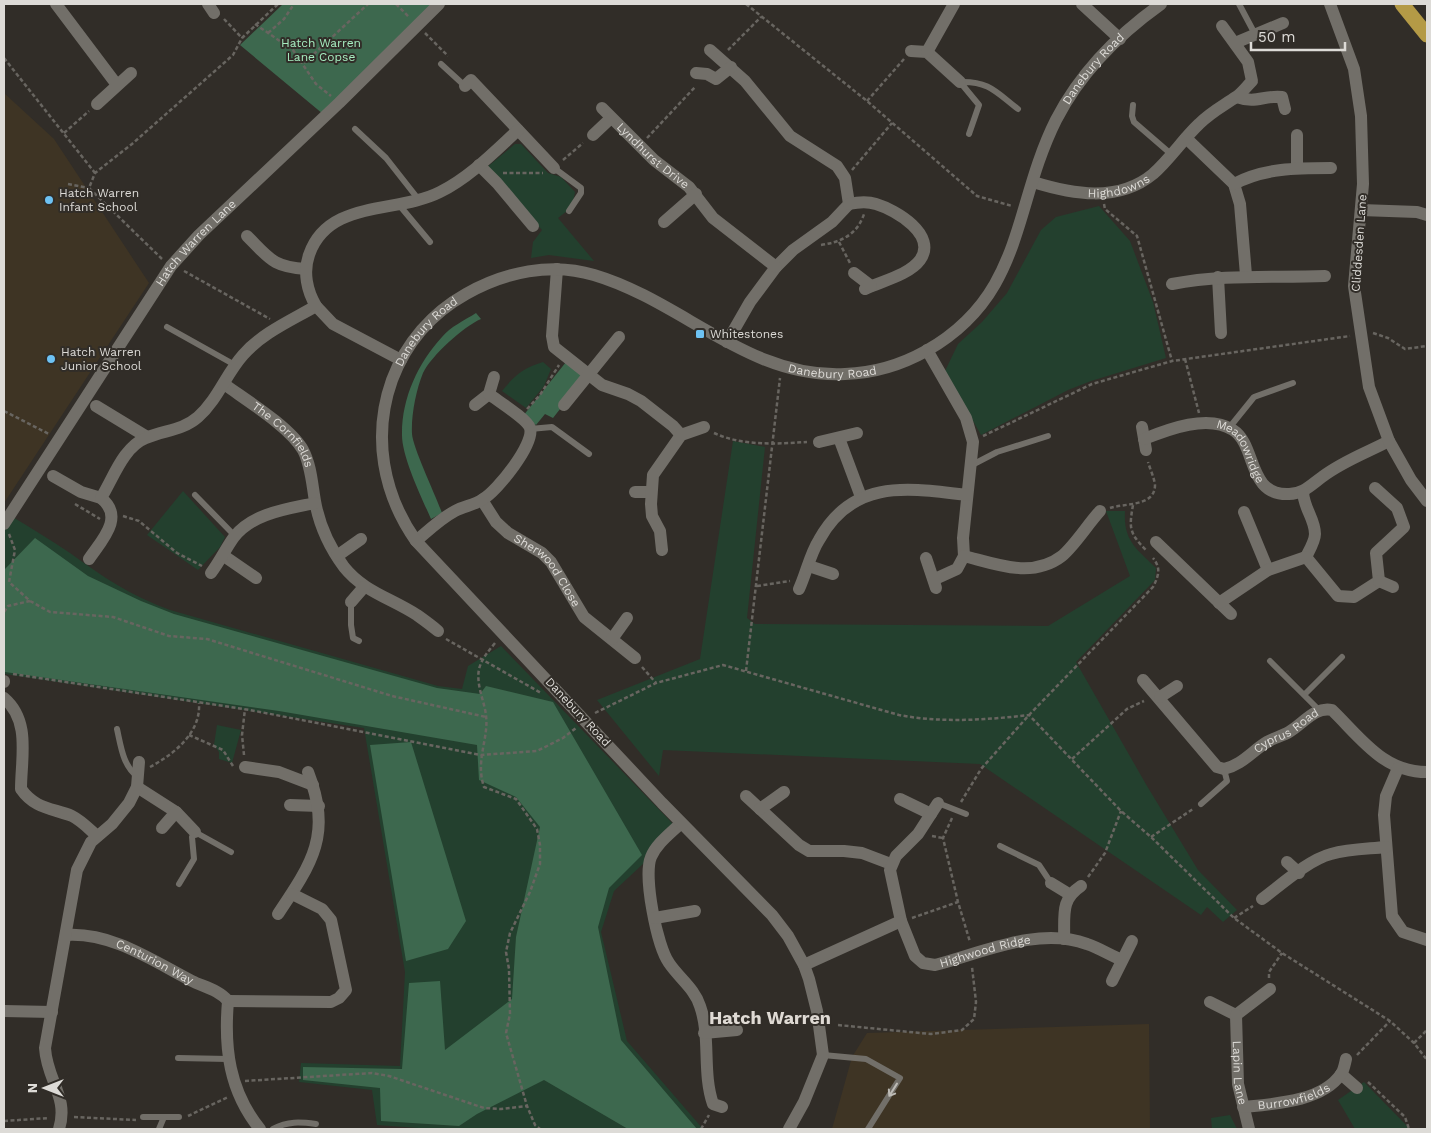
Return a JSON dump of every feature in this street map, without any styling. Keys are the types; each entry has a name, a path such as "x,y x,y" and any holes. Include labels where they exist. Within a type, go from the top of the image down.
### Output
{"highway":[{"path":"1402,4 1427,35"}],"street":[{"name":"Hatch Warren Lane","path":"4,524 172,266 198,235 339,103 440,4"},
{"path":"928,52 954,4"},
{"path":"1082,4 1120,39"},
{"name":"Danebury Road","path":"823,1055 813,994 804,965 781,926 416,541 392,500 383,458 385,408 392,381 401,360 426,325 447,306 466,294 494,281 517,274 557,269 594,275 624,286 727,342 775,365 819,374 854,374 885,369 902,363 928,350 965,323 993,289 1015,242 1048,139 1062,109 1090,70 1120,39 1161,4"},
{"name":"Cliddesden Lane","path":"1330,4 1349,49 1359,94 1364,161 1354,271 1355,303 1371,396 1389,441 1411,480 1427,501"},
{"path":"62,6 117,85"},
{"path":"1234,43 1256,36 1283,22"},
{"name":"Highdowns","path":"1033,182 1061,189 1115,193 1136,185 1153,174 1186,138 1221,105 1237,96 1252,81 1248,62 1222,26"},
{"path":"710,50 731,67 762,100 790,136 831,161 845,178 849,204"},
{"path":"911,51 928,52 960,82"},
{"path":"696,73 707,74 716,78 731,67"},
{"path":"97,104 131,73"},
{"path":"464,86 471,80 554,168"},
{"path":"1237,96 1249,101 1274,96 1282,97 1285,109"},
{"name":"Lyndhurst Drive","path":"602,108 649,155 683,181 696,194 713,218 776,266"},
{"name":"Lyndhurst Drive","path":"593,135 611,118"},
{"path":"401,360 333,324 316,306 309,291 306,270 312,246 333,223 354,214 400,206 419,200 452,185 518,130"},
{"path":"1297,135 1297,168"},
{"path":"1186,138 1234,184 1240,204 1246,275"},
{"path":"478,165 498,184 533,226"},
{"path":"1234,184 1250,176 1297,168 1331,168"},
{"name":"Lyndhurst Drive","path":"664,222 696,194"},
{"path":"727,342 750,302 776,266 793,250 832,222 849,204 868,202 886,208 906,220 922,238 923,254 916,264 868,287 854,273"},
{"path":"1361,210 1427,214"},
{"path":"247,236 272,261 284,268 306,270"},
{"path":"557,269 552,341 554,347 602,385 628,394 641,401 673,426 681,435"},
{"path":"1172,284 1246,275 1287,278 1325,276"},
{"path":"1218,277 1221,332"},
{"path":"101,498 127,453 134,445 147,437 178,429 194,420 211,404 235,366 252,346 316,306"},
{"path":"564,405 619,337"},
{"path":"926,558 935,584 957,569 964,556 963,538 973,442 966,418 928,350"},
{"path":"475,405 489,394 494,377"},
{"name":"The Cornfields","path":"224,384 285,429 298,442 308,464 315,503 323,528 337,556 364,587 416,615 438,631"},
{"path":"416,541 454,511 482,500 494,490 520,457 529,442 530,429 489,394"},
{"path":"96,406 147,437"},
{"name":"Meadowridge","path":"1144,439 1165,431 1202,424 1229,428 1234,430 1243,441 1255,474 1267,487 1281,494 1303,492"},
{"path":"662,550 660,531 652,516 650,492 657,469 681,435 704,427"},
{"path":"819,442 857,433"},
{"path":"839,438 861,497"},
{"path":"1219,603 1268,570 1306,557 1315,536 1313,522 1303,504 1303,492 1344,462 1389,441"},
{"path":"53,476 81,492 101,498 108,504 112,512 111,526 89,558"},
{"path":"1375,488 1397,508 1404,527 1376,553 1380,581"},
{"path":"801,586 818,540 835,516 861,497 892,490 920,489 967,495"},
{"path":"635,492 650,492"},
{"name":"Sherwood Close","path":"482,500 502,528 514,538 542,553 551,562 584,617 635,658"},
{"path":"211,573 224,556 235,536 259,518 315,503"},
{"path":"964,556 1011,568 1025,569 1048,563 1062,555 1088,532 1100,511"},
{"path":"1244,512 1268,570"},
{"path":"337,556 361,539"},
{"path":"1156,542 1231,614"},
{"path":"224,556 256,578"},
{"path":"1306,557 1338,596 1354,597 1380,581"},
{"path":"809,566 834,574"},
{"path":"1380,581 1393,587"},
{"path":"351,602 364,587"},
{"path":"612,639 627,618"},
{"path":"1143,680 1211,760 1217,766 1224,769"},
{"path":"1158,696 1177,686"},
{"path":"4,698 15,708 21,723 23,742 22,789 34,803 47,810 72,816 97,836"},
{"name":"Cyprus Road","path":"1224,769 1239,764 1266,742 1288,732 1319,710 1332,710 1369,749 1398,768 1427,772"},
{"path":"245,767 279,772 313,785"},
{"path":"1398,768 1386,796 1386,847 1392,916 1403,932 1427,940"},
{"path":"278,914 292,894 315,848 320,829 319,806 308,772"},
{"path":"59,1129 63,1117 62,1101 52,1082 46,1062 45,1048 66,935 72,887 77,870 91,842 121,814 139,775 194,832"},
{"path":"760,809 784,792"},
{"path":"746,796 799,845 809,851 862,853 891,864 918,834 938,803"},
{"path":"900,799 931,814"},
{"path":"290,805 319,806"},
{"path":"162,828 176,812"},
{"path":"681,822 658,846 651,858 648,872 655,918 668,962 699,1002 704,1032 707,1088 718,1105"},
{"path":"1262,899 1298,873 1329,855 1351,850 1386,847"},
{"path":"1286,862 1298,873"},
{"name":"Highwood Ridge","path":"891,864 901,921 916,956 923,963 935,965 1014,943 1064,939 1086,943 1122,960"},
{"path":"1051,883 1069,894"},
{"path":"1064,939 1066,904 1069,894 1081,886"},
{"path":"260,1129 251,1118 239,1092 228,1059 226,1031 228,1001 331,1002 340,998 346,990 331,920 322,909 292,894"},
{"path":"655,918 696,911"},
{"path":"804,965 901,921"},
{"name":"Centurion Way","path":"66,935 95,938 134,950 194,982 223,994 228,1001"},
{"path":"1112,981 1132,941"},
{"path":"1210,1002 1236,1016 1270,989"},
{"path":"4,1012 52,1012"},
{"name":"Lapin Lane","path":"1236,1016 1238,1084 1249,1129"},
{"path":"704,1032 737,1030"},
{"path":"789,1129 804,1102 823,1055"},
{"name":"Burrowfields","path":"1243,1107 1301,1099 1322,1089 1349,1080 1346,1059"}],"lane":[{"path":"1238,4 1256,36"},
{"path":"441,64 464,86"},
{"path":"960,82 977,82 990,88 1018,109"},
{"path":"960,82 979,105 969,134"},
{"path":"1133,105 1132,116 1134,122 1171,154"},
{"path":"355,128 386,158 419,200"},
{"path":"554,168 581,188 581,193 569,211"},
{"path":"400,206 430,242"},
{"path":"167,327 235,366"},
{"path":"1229,428 1254,397 1293,383"},
{"path":"530,429 552,428 589,454"},
{"path":"970,465 997,452 1048,436"},
{"path":"194,495 235,536"},
{"path":"351,602 353,638 359,641"},
{"path":"1304,694 1342,657"},
{"path":"1270,661 1319,710"},
{"path":"117,729 126,763 130,771 139,775"},
{"path":"1201,804 1227,781 1224,769"},
{"path":"938,803 966,814"},
{"path":"179,884 194,859 192,837 194,832 231,852"},
{"path":"1000,846 1039,865 1051,883"},
{"path":"823,1055 866,1059 900,1078 868,1129"},
{"path":"178,1058 228,1059"},
{"path":"142,1118 163,1119 179,1117"},
{"path":"160,1129 163,1119"},
{"path":"273,1129 280,1125 297,1122 316,1124"}],"path":[{"path":"89,188 95,172 132,144 233,55 242,38 278,4"},
{"path":"268,33 284,19 294,4"},
{"path":"304,63 368,4"},
{"path":"396,4 452,60"},
{"path":"746,4 867,101 977,196 1014,206"},
{"path":"215,10 242,38"},
{"path":"255,24 293,50 304,63 316,84 339,103"},
{"path":"867,101 911,51"},
{"path":"4,58 95,172"},
{"path":"64,133 97,104"},
{"path":"845,178 892,123"},
{"path":"68,184 89,188 159,258 270,318 275,330"},
{"path":"1103,201 1105,209 1137,236 1172,361"},
{"path":"839,242 854,273"},
{"path":"1370,332 1388,338 1405,349 1427,346"},
{"path":"973,442 1070,393 1092,384 1172,361 1350,336"},
{"path":"519,418 540,396 565,356"},
{"path":"1185,359 1202,424"},
{"path":"746,671 780,378"},
{"path":"4,411 59,440"},
{"path":"704,427 726,438 772,444 819,442"},
{"path":"1100,511 1120,504 1133,505 1142,502 1154,491 1155,484 1144,439"},
{"path":"838,1026 931,1034 962,1030 974,1019 976,1002 972,972 973,954 958,902 943,838 956,810 981,769 1028,715 1153,587 1159,576 1158,565 1135,539 1132,532 1130,526 1133,505"},
{"path":"112,512 139,521 177,553 211,573"},
{"path":"4,524 15,550 9,582 30,601 50,612 112,617 169,636 207,639 392,696 486,717"},
{"path":"757,586 792,580 801,586"},
{"path":"4,612 8,606 30,601"},
{"path":"438,631 448,642 546,694"},
{"path":"500,638 482,659 478,679 486,717 481,755 481,778 484,787 516,799 537,829 540,845 540,864 530,892 510,933 506,952 509,969 510,1014 506,1033 527,1106 535,1125 540,1129"},
{"path":"635,658 656,684"},
{"path":"594,713 656,684 723,665 899,715 924,720 1002,718 1028,715"},
{"path":"5,679 245,709 481,755 537,751 563,738 580,725"},
{"path":"1072,759 1127,709 1158,696"},
{"path":"139,775 175,751 189,735 200,714 199,703"},
{"path":"189,735 223,750 235,769 245,767 242,735 245,709"},
{"path":"1028,715 1121,811 1151,837 1234,918 1282,953 1390,1021 1414,1043 1427,1060"},
{"path":"1151,837 1201,804"},
{"path":"1081,886 1105,853 1121,811"},
{"path":"1234,918 1262,899"},
{"path":"901,921 958,902"},
{"path":"1270,989 1268,972 1282,953"},
{"path":"1346,1059 1358,1054 1390,1021"},
{"path":"1414,1043 1427,1030"},
{"path":"163,1119 183,1119 239,1092 243,1081 372,1073 389,1076 484,1108 501,1109 527,1106"},
{"path":"1349,1080 1362,1077 1406,1117 1409,1129"},
{"path":"701,1129 718,1105"},
{"path":"4,1121 63,1117 142,1118"}],"shaded area":[{"path":"4,93 54,139 149,283 4,503"},
{"path":"1149,1024 1150,1129 832,1129 852,1057 867,1033"}],"green space":[{"name":"Hatch Warren Lane Copse","path":"283,4 433,4 323,114 240,45"},
{"path":"515,144 521,144 548,173 561,177 575,192 572,207 558,218 594,261 549,255 531,258 533,242 542,230 486,168"},
{"path":"1099,206 1130,241 1153,302 1166,358 1068,390 981,435 945,371 958,344 982,322 1007,293 1041,230 1056,217"},
{"path":"476,313 481,319 457,335 440,350 427,366 420,380 416,395 412,419 413,441 442,513 431,519 405,453 402,433 405,407 413,382 433,347 445,333"},
{"path":"543,362 551,369 544,386 526,408 502,391 520,373"},
{"path":"566,362 586,376 553,418 545,414 536,425 523,416"},
{"path":"733,441 765,447 747,618 755,624 1048,626 1130,576 1106,511 1125,511 1126,530 1129,537 1137,550 1156,568 1155,580 1076,662 1198,870 1237,910 1223,922 1207,907 1201,915 980,764 663,750 659,776 597,700 700,659"},
{"path":"183,491 225,537 220,547 198,570 147,535"},
{"path":"11,516 56,543 118,585 156,605 438,686 462,689 468,666 501,646 673,824 645,856 644,863 614,891 601,932 627,1041 703,1129 432,1129 377,1125 372,1090 299,1082 301,1063 400,1066 405,972 364,728 5,674 4,528"},
{"path":"35,538 88,576 174,614 437,688 480,694 486,686 553,702 642,855 609,888 598,927 621,1040 697,1129 628,1129 544,1080 477,1114 459,1126 381,1121 380,1088 303,1080 303,1067 402,1069 409,983 440,981 445,1050 512,999 516,937 540,827 516,797 479,780 477,745 279,711 5,672 4,570"},
{"path":"217,725 241,730 232,763 219,759 219,752 214,745"},
{"path":"411,742 466,921 448,949 406,961 370,745"},
{"path":"1364,1082 1410,1129 1355,1129 1338,1100"},
{"path":"1230,1115 1237,1129 1212,1129 1211,1118"}],"place":[{"name":"Hatch Warren Infant School","path":"49,200"},
{"name":"Whitestones","path":"700,334"},
{"name":"Hatch Warren Junior School","path":"51,359"}],"district":[{"name":"Hatch Warren","path":"770,1017"}]}
